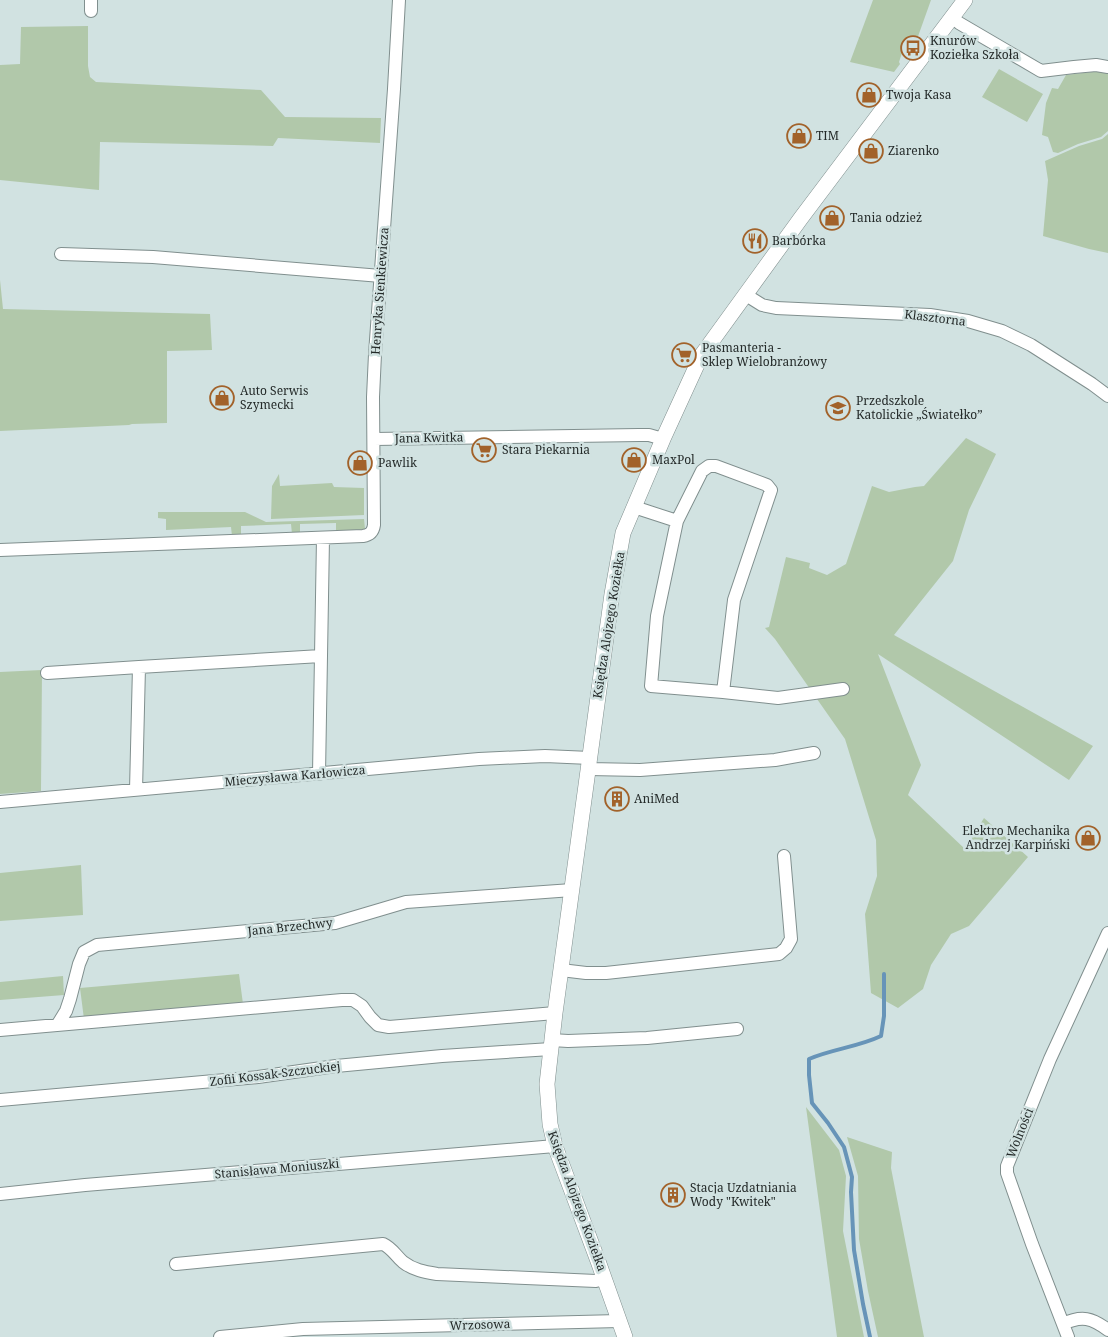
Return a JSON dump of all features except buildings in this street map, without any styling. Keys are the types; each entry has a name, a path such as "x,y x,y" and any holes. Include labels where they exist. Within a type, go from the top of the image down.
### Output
{"street":[{"name":"Henryka Sienkiewicza","path":"0,550 323,538 366,535 373,530 374,372 400,0"},
{"name":"Księdza Alojzego Koziełka","path":"625,1337 555,1146 550,1124 547,1084 612,594 623,533 701,356 804,214 965,0"},
{"path":"952,17 1041,71 1088,66 1108,67"},
{"path":"61,254 172,259 380,276"},
{"name":"Klasztorna","path":"746,295 762,305 776,308 930,315 968,321 1002,331 1030,345 1108,396"},
{"name":"Jana Kwitka","path":"374,439 643,435 663,439"},
{"path":"723,692 734,600 770,490 767,485 716,466 709,466 702,471 677,521 657,616 651,686 778,698 843,689"},
{"path":"634,506 677,521"},
{"path":"319,774 323,538"},
{"path":"47,673 321,656"},
{"path":"136,790 139,667"},
{"name":"Mieczysława Karłowicza","path":"0,802 504,757 545,756 640,770 775,760 814,753"},
{"path":"561,970 606,973 779,954 786,948 790,939 784,856"},
{"name":"Jana Brzechwy","path":"58,1024 66,1011 84,952 96,945 335,923 406,902 572,890"},
{"name":"Wolności","path":"1068,1337 1032,1244 1007,1173 1007,1166 1050,1059 1108,934"},
{"path":"0,1030 342,1000 353,1000 362,1006 378,1025 389,1027 555,1013"},
{"name":"Zofii Kossak-Szczuckiej","path":"0,1100 258,1077 336,1066 568,1041 647,1038 737,1029"},
{"name":"Stanisława Moniuszki","path":"0,1194 555,1146"},
{"path":"176,1264 383,1244 389,1247 403,1262 416,1270 437,1274 596,1281 605,1279"},
{"path":"1063,1324 1088,1318 1098,1322 1108,1330"},
{"name":"Wrzosowa","path":"220,1337 303,1330 619,1321"}],"green space":[{"path":"873,0 931,0 916,42 911,50 904,47 900,64 894,72 850,62"},
{"path":"88,26 88,66 90,77 96,82 261,90 285,117 381,118 380,143 278,138 273,146 100,142 99,190 0,180 0,65 20,64 21,27"},
{"path":"999,69 1043,94 1027,122 982,97"},
{"path":"1100,71 1108,73 1108,131 1101,137 1058,153 1053,152 1048,137 1042,135 1046,103 1052,88 1058,89 1066,75"},
{"path":"1108,134 1108,253 1043,236 1048,180 1045,161 1079,146 1102,139"},
{"path":"0,280 3,309 210,314 212,350 167,351 167,423 0,431"},
{"path":"966,438 996,454 969,510 953,561 894,635 1093,746 1069,780 878,654 921,765 908,795 965,849 984,818 1028,857 969,926 951,934 931,965 923,989 898,1008 871,993 865,914 877,876 876,840 845,739 775,639 765,628 769,627 786,557 810,563 809,568 827,575 846,564 872,486 889,492 924,486"},
{"path":"279,474 280,486 332,483 334,487 364,488 364,515 271,519 272,486"},
{"path":"158,512 245,512 266,522 364,519 365,529 363,531 336,532 336,523 300,524 300,533 292,534 291,524 241,526 241,535 232,536 231,527 166,530 166,519 158,518"},
{"path":"42,670 41,791 0,794 0,672"},
{"path":"81,865 83,915 0,921 0,873"},
{"path":"239,974 243,1004 84,1019 80,988"},
{"path":"63,976 64,995 0,1000 0,982"},
{"path":"806,1107 839,1150 846,1176 843,1231 864,1337 837,1337"},
{"path":"847,1137 892,1152 891,1168 924,1337 878,1337 859,1239 858,1176"}],"waterway":[{"path":"870,1337 854,1250 852,1177 844,1147 812,1103 809,1059 881,1036 884,1016 884,974"}],"place":[{"name":"Knurów Koziełka Szkoła","path":"913,48"},
{"name":"Twoja Kasa","path":"869,95"},
{"name":"TIM","path":"799,136"},
{"name":"Ziarenko","path":"871,151"},
{"name":"Tania odzież","path":"832,218"},
{"name":"Barbórka","path":"755,241"},
{"name":"Pasmanteria - Sklep Wielobranżowy","path":"684,355"},
{"name":"Auto Serwis Szymecki","path":"222,398"},
{"name":"Przedszkole Katolickie „Światełko”","path":"838,408"},
{"name":"Stara Piekarnia","path":"484,450"},
{"name":"MaxPol","path":"634,460"},
{"name":"Pawlik","path":"360,463"},
{"name":"AniMed","path":"617,799"},
{"name":"Elektro Mechanika Andrzej Karpiński","path":"1088,838"},
{"name":"Stacja Uzdatniania Wody \"Kwitek\"","path":"673,1195"}]}
